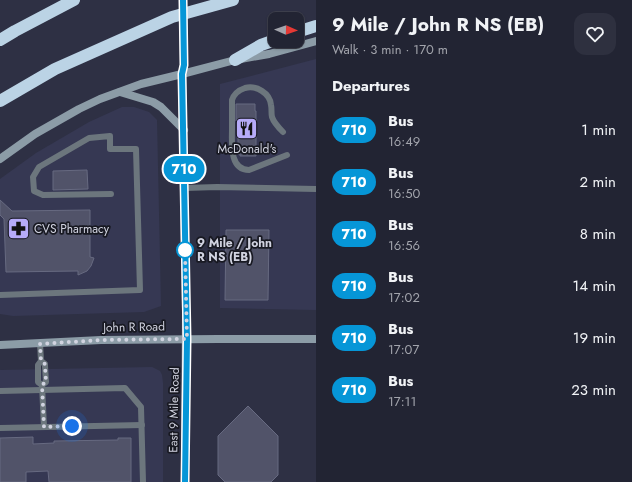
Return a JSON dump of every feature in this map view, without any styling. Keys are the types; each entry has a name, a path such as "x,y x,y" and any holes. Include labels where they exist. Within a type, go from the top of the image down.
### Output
{"highway":[{"path":"0,40 74,0"},
{"path":"0,101 55,69 165,20 233,0"},
{"path":"304,30 316,26"},
{"path":"235,60 268,42"}],"main road":[{"name":"East 9 Mile Road","path":"183,0 184,65 182,74 187,339 185,482"},
{"path":"0,159 35,134 100,99 141,84 235,60 269,54 316,41"},
{"path":"120,92 153,102 161,107 184,130"},
{"name":"John R Road","path":"0,345 101,340 316,339"}],"lane":[{"path":"283,132 277,126 272,117 270,99 262,91 254,87 246,88 235,94 232,100 233,154 237,165 243,169 249,170 287,155"},
{"path":"0,295 140,290 136,149 110,149 110,136 89,138 39,167 33,177 34,190 43,195 111,194"},
{"path":"185,188 217,187 316,189"},
{"path":"40,344 41,361 38,365 38,382 42,388 44,427"},
{"path":"0,392 42,388 124,388 141,407 143,482"},
{"path":"0,428 142,425"}],"shaded area":[{"path":"316,59 316,310 220,308 220,84"},
{"path":"122,107 134,107 149,112 157,120 161,306 144,312 13,316 0,314 0,179 36,153 89,122"},
{"path":"152,367 160,371 163,383 163,482 0,482 0,370"}],"building":[{"name":"McDonald's","path":"236,104 255,104 256,156 240,156 240,154 238,154 236,143 238,143 238,121 236,121"},
{"path":"87,170 88,189 53,190 53,171"},
{"name":"CVS Pharmacy","path":"0,200 12,211 90,210 90,257 94,258 91,266 87,271 78,275 78,271 6,272 4,219 0,215"},
{"path":"226,230 269,230 268,300 225,300"},
{"path":"248,406 278,436 278,475 271,482 225,482 218,475 218,436"},
{"path":"33,437 33,444 54,443 54,441 118,440 118,438 131,438 131,482 49,482 48,471 26,472 26,482 0,482 0,438"}],"bus line":[{"name":"710","path":"183,0 184,65 182,74 187,339 185,482"}],"place":[{"name":"McDonald's","path":"247,128"},
{"name":"CVS Pharmacy","path":"18,229"},
{"name":"9 Mile / John R NS (EB)","path":"185,250"}],"route":[{"path":"72,426 44,427 42,385 46,382 45,364 41,361 40,344 101,340 187,339 185,250"}]}
